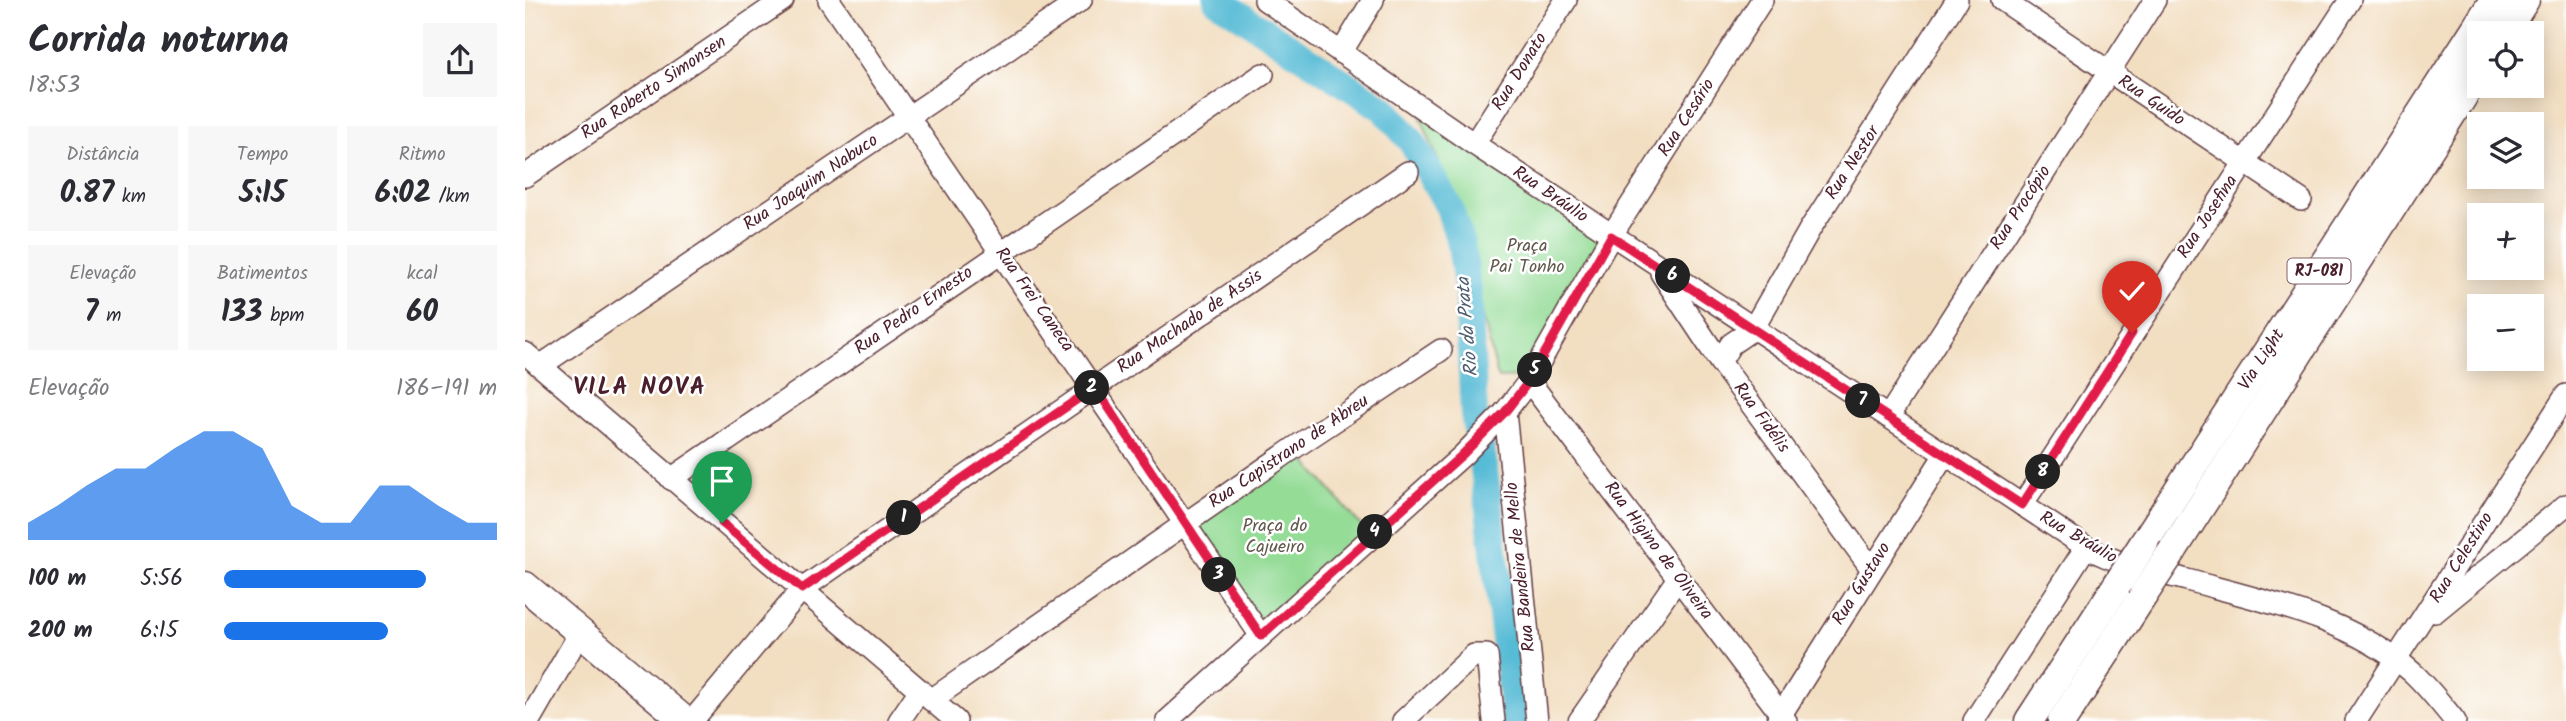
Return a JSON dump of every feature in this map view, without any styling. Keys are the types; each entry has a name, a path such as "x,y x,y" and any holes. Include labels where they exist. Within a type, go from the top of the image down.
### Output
{"main road":[{"name":"Via Light","path":"2029,721 2494,0"},
{"path":"2512,21 2525,0"},
{"name":"Via Light","path":"2062,721 2467,90"},
{"path":"525,586 685,721"}],"street":[{"name":"Rua Roberto Simonsen","path":"525,176 783,0"},
{"name":"Rua Frei Caneca","path":"829,0 1095,387 1261,636"},
{"name":"Rua Joaquim Nabuco","path":"533,360 910,116 1081,0"},
{"name":"Rua Bráulio","path":"1265,0 1611,236 2086,547 2131,568 2307,614 2340,628 2397,660 2431,692 2455,721"},
{"path":"1341,53 1373,0"},
{"name":"Rua Donato","path":"1474,144 1566,0"},
{"name":"Rua Cesário","path":"1167,721 1498,420 1529,381 1611,236 1762,0"},
{"name":"Rua Nestor","path":"1753,329 1810,229 1957,0"},
{"name":"Rua Guido","path":"2002,0 2301,200"},
{"name":"Rua Procópio","path":"1888,417 2155,0"},
{"name":"Rua Josefina","path":"2022,505 2350,0"},
{"name":"Rua Pedro Ernesto","path":"671,479 1263,74"},
{"name":"Rua Machado de Assis","path":"692,721 802,589 1408,172"},
{"name":"Rua Fidélis","path":"1656,265 1720,362 1871,568"},
{"path":"1720,362 1731,344 1753,329"},
{"name":"Rua Capistrano de Abreu","path":"926,695 1441,350"},
{"path":"533,360 956,721"},
{"name":"Rua Higino de Oliveira","path":"1529,381 1782,718"},
{"name":"Rua Celestino","path":"2357,721 2566,395"},
{"name":"Rua Bandeira de Mello","path":"1498,420 1537,721"},
{"name":"Rua Gustavo","path":"1782,718 1871,568 1944,456"},
{"path":"2421,623 2566,505"},
{"path":"1974,721 2086,547"},
{"path":"1579,721 1678,578"},
{"path":"529,721 581,631"},
{"path":"1403,721 1473,655 1487,655 1494,721"},
{"path":"899,721 926,695"}],"green space":[{"name":"Praça Pai Tonho","path":"1418,111 1601,240 1523,377 1498,378 1455,201"},
{"name":"Praça do Cajueiro","path":"1295,449 1369,535 1261,632 1186,524"}],"waterway":[{"name":"Rio da Prata","path":"1217,0 1384,109 1412,142 1449,207 1461,245 1468,292 1474,414 1483,461 1515,721"}],"district":[{"name":"VILA NOVA","path":"640,387"}],"route":[{"path":"722,523 802,589 1095,387 1261,636 1462,455 1505,412 1529,381 1611,236 2022,505 2132,333"}]}
